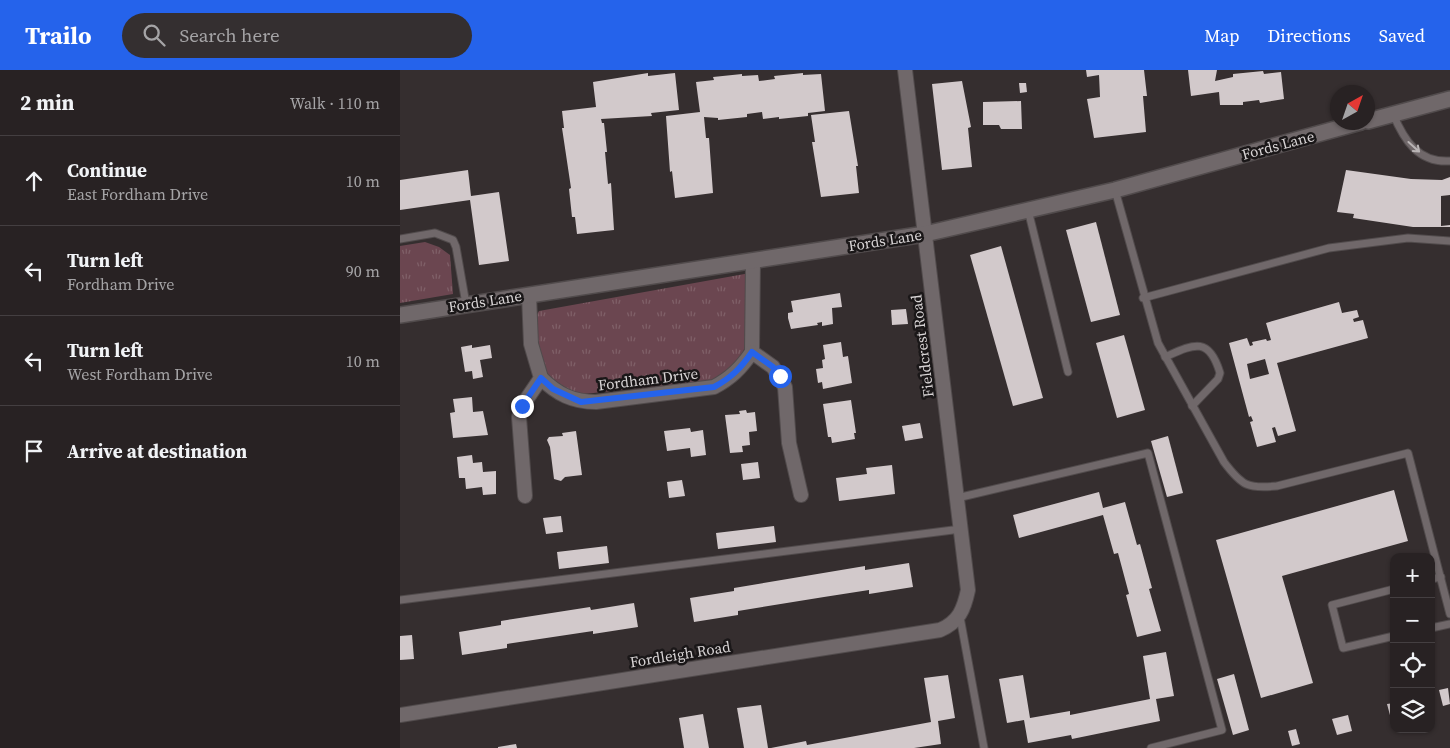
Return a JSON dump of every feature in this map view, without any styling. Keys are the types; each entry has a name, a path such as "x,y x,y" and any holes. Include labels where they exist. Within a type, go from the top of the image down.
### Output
{"street":[{"name":"Fieldcrest Road","path":"905,70 968,590 965,606 960,616"},
{"path":"1375,119 1450,98"},
{"name":"Fords Lane","path":"400,315 925,234 1115,190 1332,130"},
{"path":"753,261 752,352 773,367 785,387 790,442 801,496"},
{"path":"525,496 520,417 522,406 541,378 531,344 529,294"},
{"name":"Fordham Drive","path":"541,378 553,389 581,402 616,400 714,387 730,378 742,367 752,352"},
{"name":"Fordleigh Road","path":"400,715 940,630 950,626 960,616"}],"lane":[{"path":"1393,114 1403,137 1412,146 1434,159 1450,161"},
{"path":"1115,190 1143,298 1158,343 1224,462 1233,474 1247,486 1257,488 1277,486 1408,453 1450,614"},
{"path":"1028,210 1068,372"},
{"path":"400,240 434,234 452,240 456,248 466,304"},
{"path":"1143,298 1329,248 1408,238 1428,241 1450,241"},
{"path":"1165,357 1195,345 1203,346 1211,352 1217,361 1220,373 1218,379 1192,406"},
{"path":"957,498 1148,452 1222,730 1151,748"},
{"path":"400,600 961,529"},
{"path":"1435,578 1440,577"},
{"path":"1390,590 1332,605 1343,648 1390,637"},
{"path":"960,616 984,748"},
{"path":"1435,627 1450,624"}],"green space":[{"path":"425,242 439,247 450,255 453,294 400,303 400,246"},
{"path":"750,273 746,344 737,362 716,378 709,381 574,395 551,379 544,370 538,353 535,334 536,318 539,311"}],"building":[{"path":"1086,70 1144,70 1147,96 1143,96 1146,132 1094,138 1087,99 1100,97 1099,75 1087,77"},
{"path":"1188,70 1217,70 1215,81 1233,77 1233,74 1263,71 1264,74 1281,72 1284,99 1260,103 1259,100 1243,102 1243,105 1220,105 1219,92 1191,96"},
{"path":"648,73 648,76 675,73 679,110 651,113 652,116 601,119 602,123 604,123 607,152 605,152 608,184 611,183 614,230 577,234 575,217 572,217 569,189 571,188 562,128 564,128 562,111 596,107 593,82"},
{"path":"803,73 803,75 821,74 825,111 808,113 808,116 779,119 779,117 763,119 762,112 747,114 747,117 718,120 718,118 704,117 706,138 709,138 713,193 675,198 672,171 670,172 666,116 700,112 696,82 714,80 713,77 742,74 742,76 758,75 759,81 775,79 774,76"},
{"path":"962,81 971,127 968,128 972,167 942,170 932,84"},
{"path":"1019,83 1026,83 1027,92 1020,93"},
{"path":"1021,101 1022,129 1001,129 999,125 983,125 983,102"},
{"path":"849,111 858,166 856,166 859,193 821,197 812,142 815,142 811,115"},
{"path":"468,170 471,196 499,192 509,261 479,265 470,200 400,210 400,180"},
{"path":"1346,170 1411,179 1442,180 1450,177 1450,195 1441,196 1441,226 1450,225 1450,227 1413,227 1353,218 1354,214 1337,212"},
{"path":"1096,222 1120,315 1091,322 1066,230"},
{"path":"1001,246 1043,398 1013,406 970,255"},
{"path":"840,293 842,307 832,308 833,324 822,326 822,322 817,323 818,325 791,329 788,313 793,312 791,301"},
{"path":"1339,302 1342,313 1357,310 1359,317 1353,319 1354,322 1363,320 1368,338 1277,363 1296,431 1278,436 1275,427 1272,428 1276,442 1257,447 1250,422 1253,421 1251,416 1249,417 1229,343 1247,338 1250,346 1253,345 1252,342 1266,339 1267,341 1271,340 1266,323","holes":["1265,359 1269,374 1250,379 1247,364"]},
{"path":"906,309 908,324 892,325 891,310"},
{"path":"1124,335 1145,410 1117,418 1096,343"},
{"path":"841,342 843,357 848,356 852,383 823,389 822,382 818,383 816,369 823,368 822,360 825,359 823,345"},
{"path":"472,345 472,348 490,345 492,358 480,360 483,377 473,379 472,371 465,372 461,347"},
{"path":"472,397 473,412 483,411 488,435 453,438 450,413 455,412 453,399"},
{"path":"851,400 856,433 854,433 855,439 832,443 831,437 828,437 823,404"},
{"path":"746,410 747,413 755,412 757,431 749,432 750,445 742,446 743,452 730,453 725,415 740,414 739,411"},
{"path":"920,423 923,438 905,441 902,426"},
{"path":"690,428 691,432 703,430 706,455 691,457 690,448 667,451 664,431"},
{"path":"576,431 582,475 565,477 561,481 554,479 550,447 547,440 549,437 563,436 562,433"},
{"path":"1168,436 1183,493 1167,497 1151,441"},
{"path":"472,455 473,463 482,462 483,472 496,471 496,494 483,495 482,487 466,489 465,478 459,478 457,457"},
{"path":"758,462 760,478 743,480 741,464"},
{"path":"892,465 895,494 839,501 836,478 867,474 866,468"},
{"path":"682,480 685,496 669,498 667,482"},
{"path":"1394,490 1408,541 1282,576 1313,683 1261,698 1216,540"},
{"path":"1099,492 1103,508 1125,502 1137,545 1140,544 1152,588 1149,589 1161,631 1137,637 1126,595 1129,594 1118,553 1114,554 1103,515 1019,538 1013,515"},
{"path":"561,516 563,532 546,534 543,518"},
{"path":"774,526 776,542 718,549 716,533"},
{"path":"607,546 609,563 559,569 557,552"},
{"path":"909,563 913,587 869,594 869,590 824,597 738,611 738,615 694,622 690,598 734,591 734,588 865,566 865,570"},
{"path":"634,603 638,627 593,634 593,631 507,644 507,648 462,655 459,632 501,625 501,621 513,619 590,607 591,610"},
{"path":"412,635 414,659 400,660 400,636"},
{"path":"1166,652 1174,696 1156,699 1160,721 1072,739 1071,735 1028,743 1024,720 1007,723 999,679 1023,675 1030,718 1070,711 1070,715 1150,699 1143,656"},
{"path":"1234,674 1249,730 1233,735 1217,679"},
{"path":"948,675 955,718 938,721 941,744 914,748 771,748 806,741 807,745 931,722 924,678"},
{"path":"1448,688 1450,704 1443,706 1439,690"},
{"path":"1387,704 1390,704 1390,715"},
{"path":"761,705 768,748 744,748 737,708"},
{"path":"703,714 709,748 684,748 679,718"},
{"path":"1348,715 1352,731 1337,735 1332,719"},
{"path":"1296,729 1300,744 1292,746 1288,731"},
{"path":"516,744 517,748 498,748 498,747"}],"route":[{"path":"522,406 541,378 553,389 581,402 596,402 714,387 730,378 742,367 752,352 773,367 780,376"}]}
